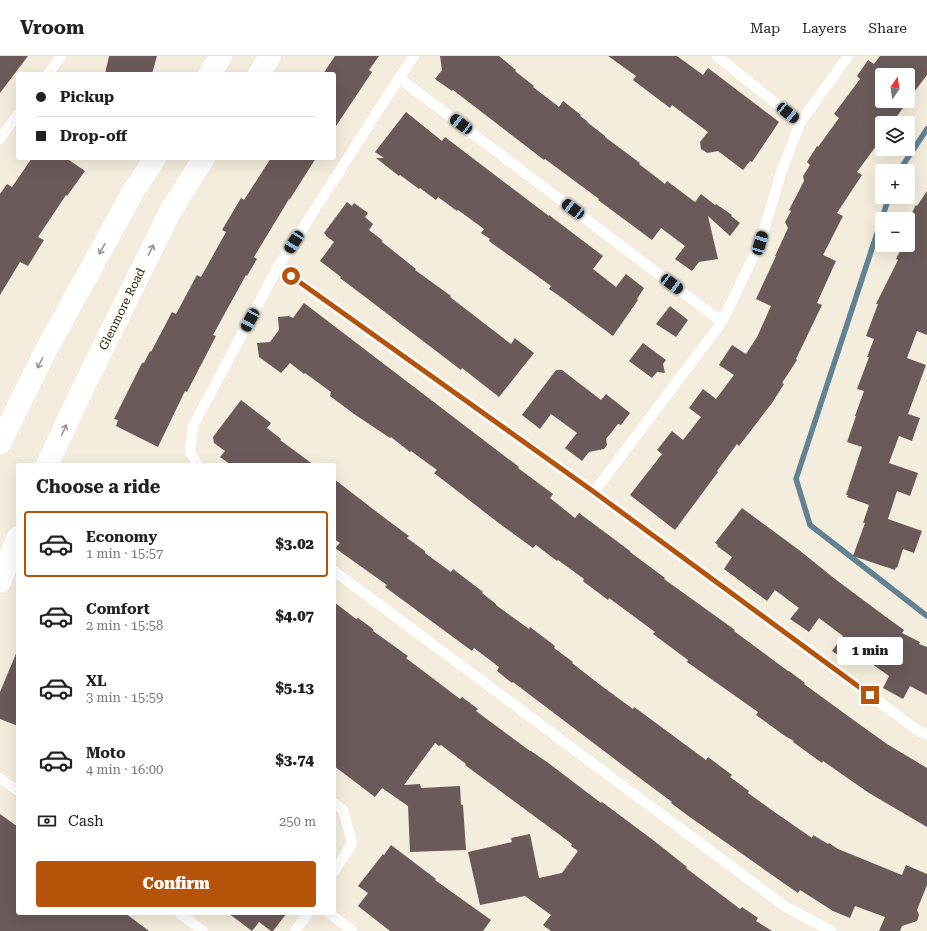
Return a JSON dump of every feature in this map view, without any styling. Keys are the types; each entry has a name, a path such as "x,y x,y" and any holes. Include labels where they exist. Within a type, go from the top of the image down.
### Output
{"main road":[{"path":"211,72 221,56"},
{"path":"260,72 270,56"},
{"path":"0,443 46,350 134,190 154,160"},
{"name":"Glenmore Road","path":"48,463 85,384 172,208 203,160"},
{"path":"0,582 16,542"}],"lane":[{"path":"49,72 61,56"},
{"path":"197,463 190,452 194,426 278,267 414,56"},
{"path":"716,56 800,123"},
{"path":"594,492 722,322 760,243 781,173 800,123 848,56"},
{"path":"399,78 722,322"},
{"path":"0,139 16,117"},
{"path":"278,267 594,492 920,732 927,734"},
{"path":"336,572 786,907 831,931"},
{"path":"0,778 16,790"},
{"path":"336,805 343,810 352,843 336,869"},
{"path":"182,915 203,931"},
{"path":"295,931 307,915"},
{"path":"331,915 352,931"}],"building":[{"path":"0,56 28,56 0,93"},
{"path":"109,56 157,56 153,72 105,72"},
{"path":"335,56 379,56 369,70 372,72 336,126 336,72 324,72"},
{"path":"440,56 499,56 534,86 533,87 559,107 563,101 605,137 665,184 667,181 695,202 701,194 715,205 716,204 732,215 731,216 740,223 730,236 708,216 718,259 699,262 692,271 675,259 685,246 661,228 652,240 453,90 452,91 435,79 442,70"},
{"path":"608,56 677,56 703,75 708,68 779,122 752,162 750,161 743,170 718,151 707,153 701,149 700,142 708,132 672,105 670,108 633,80 636,76"},
{"path":"880,56 927,56 927,75 915,91 915,68 875,68 875,108 903,108 897,116 875,116 875,148 857,172 862,175 837,213 843,216 823,255 836,261 817,303 822,305 796,359 797,360 782,383 784,384 772,403 739,446 737,444 675,530 630,495 662,454 657,450 672,431 683,440 701,417 689,408 703,389 716,399 734,375 719,365 732,345 746,354 757,337 771,306 756,299 788,228 785,222 791,211 789,210 804,181 803,176 810,165 807,162 817,146 818,147 839,118 834,114 860,79 857,76 868,60 874,64"},
{"path":"406,112 442,141 445,137 603,256 593,269 616,287 626,274 644,288 637,299 638,300 613,336 549,289 551,286 489,241 490,239 481,233 484,229 438,197 436,200 400,175 399,176 376,158 384,158 375,152"},
{"path":"31,160 69,160 85,171 67,196 66,195 38,237 44,240 28,266 20,262 0,295 0,194 7,184 12,187"},
{"path":"270,160 315,160 254,257 257,259 247,276 246,275 213,335 216,336 187,392 185,391 158,447 116,426 118,420 114,419 142,363 144,363 150,351 151,352 172,312 176,314 197,275 201,277 226,232 222,230 241,198 244,200"},
{"path":"927,191 927,335 917,331 907,358 926,365 908,414 920,418 912,441 899,436 889,463 918,473 910,496 897,491 888,519 922,531 914,553 903,549 895,570 853,556 865,523 863,523 869,505 847,497 848,495 846,495 862,447 847,442 864,391 857,389 874,339 866,336 878,304 876,304 898,260 896,259 900,252 915,252 915,212 912,212 916,205 917,206"},
{"path":"347,202 352,206 354,203 368,213 365,217 373,224 369,230 416,269 415,270 451,296 450,297 511,344 515,338 534,353 499,397 462,368 461,370 340,278 341,277 320,261 334,242 324,233"},
{"path":"304,303 519,467 518,468 553,494 550,498 575,518 579,513 665,578 664,579 805,683 804,684 887,744 927,768 927,827 869,793 823,761 822,763 793,742 794,741 756,715 758,712 687,662 688,660 653,634 655,632 609,598 608,600 584,582 584,579 558,560 557,561 536,545 533,548 500,524 434,473 437,470 391,437 390,438 354,414 330,396 331,392 305,373 304,374 290,363 281,373 259,357 257,343 270,342 279,330 278,317 289,316 293,318"},
{"path":"670,306 688,320 676,337 656,324"},
{"path":"643,343 666,360 663,364 665,373 657,372 652,378 629,361"},
{"path":"556,370 562,370 601,400 606,394 630,413 621,425 618,424 606,439 607,445 604,449 589,452 582,461 565,448 577,433 551,414 540,429 522,415"},
{"path":"241,400 271,423 267,428 281,439 280,440 311,463 228,463 220,457 225,451 214,443 213,437"},
{"path":"336,481 409,536 407,538 425,551 425,553 451,572 453,569 483,592 482,593 496,605 529,629 530,627 555,646 554,648 599,684 633,709 634,707 706,760 708,757 732,775 730,777 749,791 748,793 812,838 813,835 838,849 902,875 906,865 927,874 927,885 917,910 919,915 917,921 902,926 900,931 879,931 885,917 855,906 850,918 833,911 800,890 798,893 687,815 671,803 672,802 513,682 512,683 497,671 499,667 474,648 472,651 385,587 387,585 336,549 340,543 336,540"},
{"path":"742,508 904,630 902,633 920,642 919,644 927,647 927,695 910,686 903,699 883,688 889,676 858,654 851,664 832,651 843,636 819,618 809,632 790,619 799,608 775,590 767,601 724,569 732,557 715,543"},
{"path":"336,604 356,619 358,618 373,629 373,631 408,656 406,658 460,699 462,697 478,709 476,711 653,840 687,867 686,868 740,909 742,907 758,918 756,921 772,931 551,931 543,925 551,915 525,896 480,905 468,852 512,842 511,838 530,834 539,878 562,873 578,851 571,846 572,844 465,765 466,764 441,745 439,746 435,743 404,785 420,784 421,788 460,786 461,805 463,805 466,850 410,852 408,806 382,788 375,797 336,768"},
{"path":"16,654 16,725 0,719 0,692"},
{"path":"0,814 16,826 16,915 128,915 149,931 0,931"},
{"path":"391,845 436,879 435,880 491,920 483,931 390,931 358,906 368,893 358,886"},
{"path":"231,915 285,915 273,931 259,922 252,931"}],"waterway":[{"path":"904,164 927,129"},
{"path":"887,204 796,479 810,525 927,616"}],"route":[{"path":"291,276 594,492 870,695"}]}
